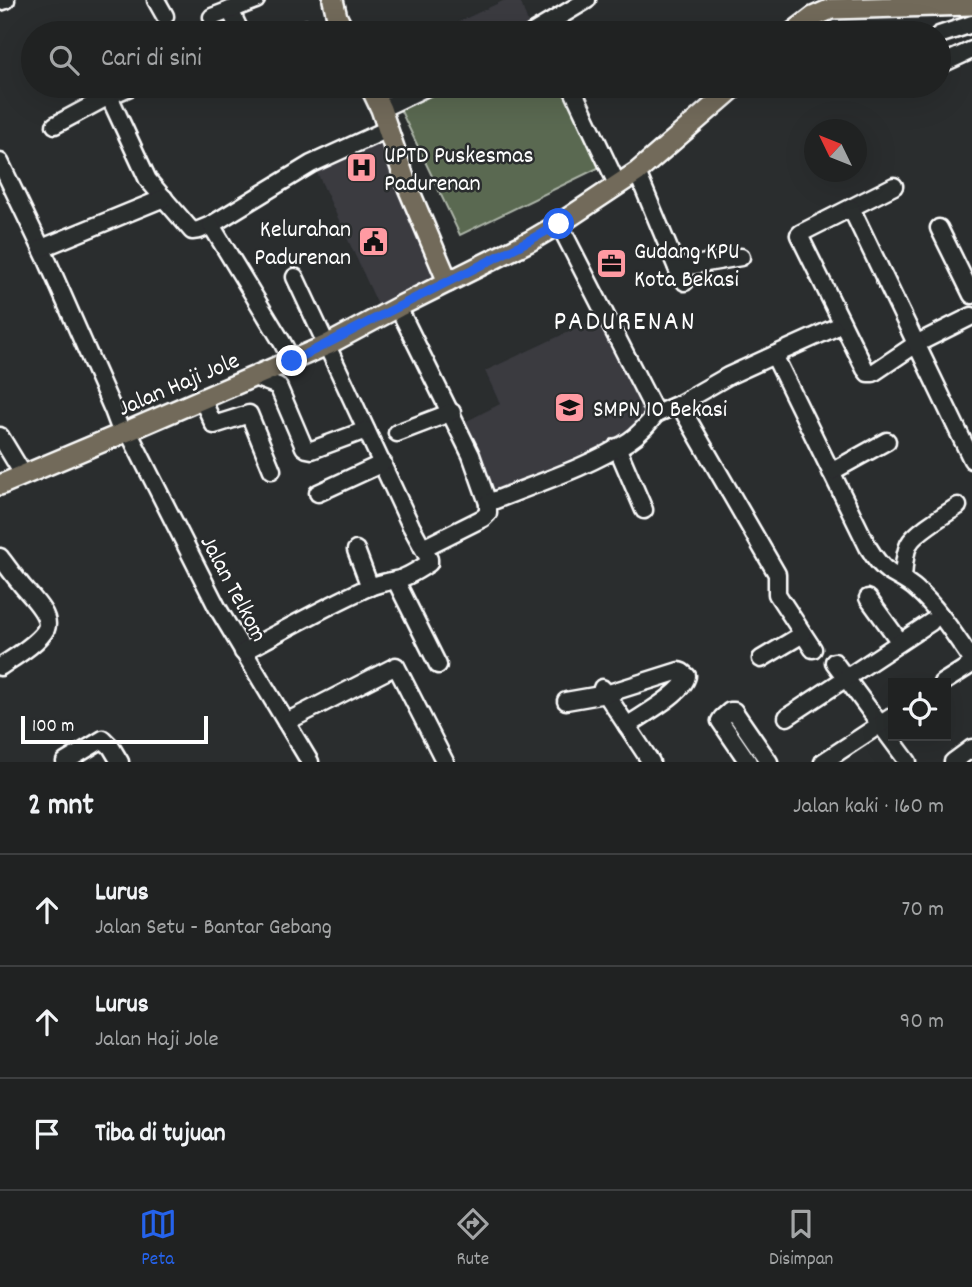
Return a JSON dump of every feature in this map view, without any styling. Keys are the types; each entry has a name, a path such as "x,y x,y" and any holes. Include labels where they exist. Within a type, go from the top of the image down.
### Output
{"main road":[{"path":"333,0 339,21"},
{"path":"808,21 831,9 972,5"},
{"path":"376,98 406,183 448,282"},
{"name":"Jalan Haji Jole","path":"0,485 327,345 530,241 637,172 722,98"}],"street":[{"path":"0,2 6,0"},
{"path":"156,0 165,16"},
{"path":"212,18 256,0"},
{"path":"557,21 587,0"},
{"path":"230,10 235,21"},
{"path":"951,31 972,24"},
{"path":"951,59 972,50"},
{"path":"55,125 96,98"},
{"path":"110,98 148,180 192,232 211,225 311,164 388,129"},
{"path":"381,109 404,98"},
{"path":"577,98 617,184"},
{"name":"Jalan Telkom","path":"0,162 42,248 113,410 217,607 310,762"},
{"path":"637,172 681,275 741,257"},
{"path":"894,186 799,235 868,373 873,373 916,344 972,316"},
{"path":"42,248 164,198"},
{"path":"851,208 972,460"},
{"path":"559,224 656,414"},
{"path":"211,225 292,361"},
{"path":"939,228 972,295"},
{"path":"243,652 370,587 396,581 429,563 295,277"},
{"path":"398,307 452,412 488,503 488,513 483,518 423,548"},
{"path":"488,503 587,463 629,441 644,429 656,414 728,376 834,328"},
{"path":"774,355 857,527 877,562 918,590 933,607 970,663 949,678"},
{"path":"254,377 278,386 307,449 312,450 366,430"},
{"path":"202,399 214,425 246,414 251,416 272,470"},
{"path":"679,404 777,574 777,594 813,649"},
{"path":"397,433 452,412"},
{"path":"0,436 23,474"},
{"path":"831,472 887,442"},
{"path":"617,447 644,510"},
{"path":"318,493 383,463"},
{"path":"903,578 910,542 958,506"},
{"path":"356,550 370,587"},
{"path":"0,557 36,601 47,626 28,648 0,667"},
{"path":"396,581 438,665"},
{"path":"868,598 900,642"},
{"path":"787,716 932,622"},
{"path":"761,659 803,634"},
{"path":"834,662 887,720 908,762"},
{"path":"286,722 396,666 445,762"},
{"path":"566,701 679,671 688,676 687,681 673,695 627,726"},
{"path":"603,690 651,762"},
{"path":"748,762 720,721 730,711 734,711 769,762"},
{"path":"824,762 887,720"},
{"path":"65,762 103,739 120,762"},
{"path":"953,762 972,748"}],"shaded area":[{"path":"505,0 520,0 527,21 460,21"},
{"path":"385,135 439,279 378,305 314,166"},
{"name":"SMPN 10 Bekasi","path":"602,316 648,411 634,431 493,493 461,424 500,404 485,371"}],"green space":[{"path":"423,98 567,98 600,167 460,235 400,109"}],"place":[{"name":"UPTD Puskesmas Padurenan","path":"361,168"},
{"name":"Kelurahan Padurenan","path":"374,242"},
{"name":"Gudang KPU Kota Bekasi","path":"611,264"},
{"name":"SMPN 10 Bekasi","path":"570,408"}],"district":[{"name":"PADURENAN","path":"625,319"}],"route":[{"path":"292,361 559,224"}]}
